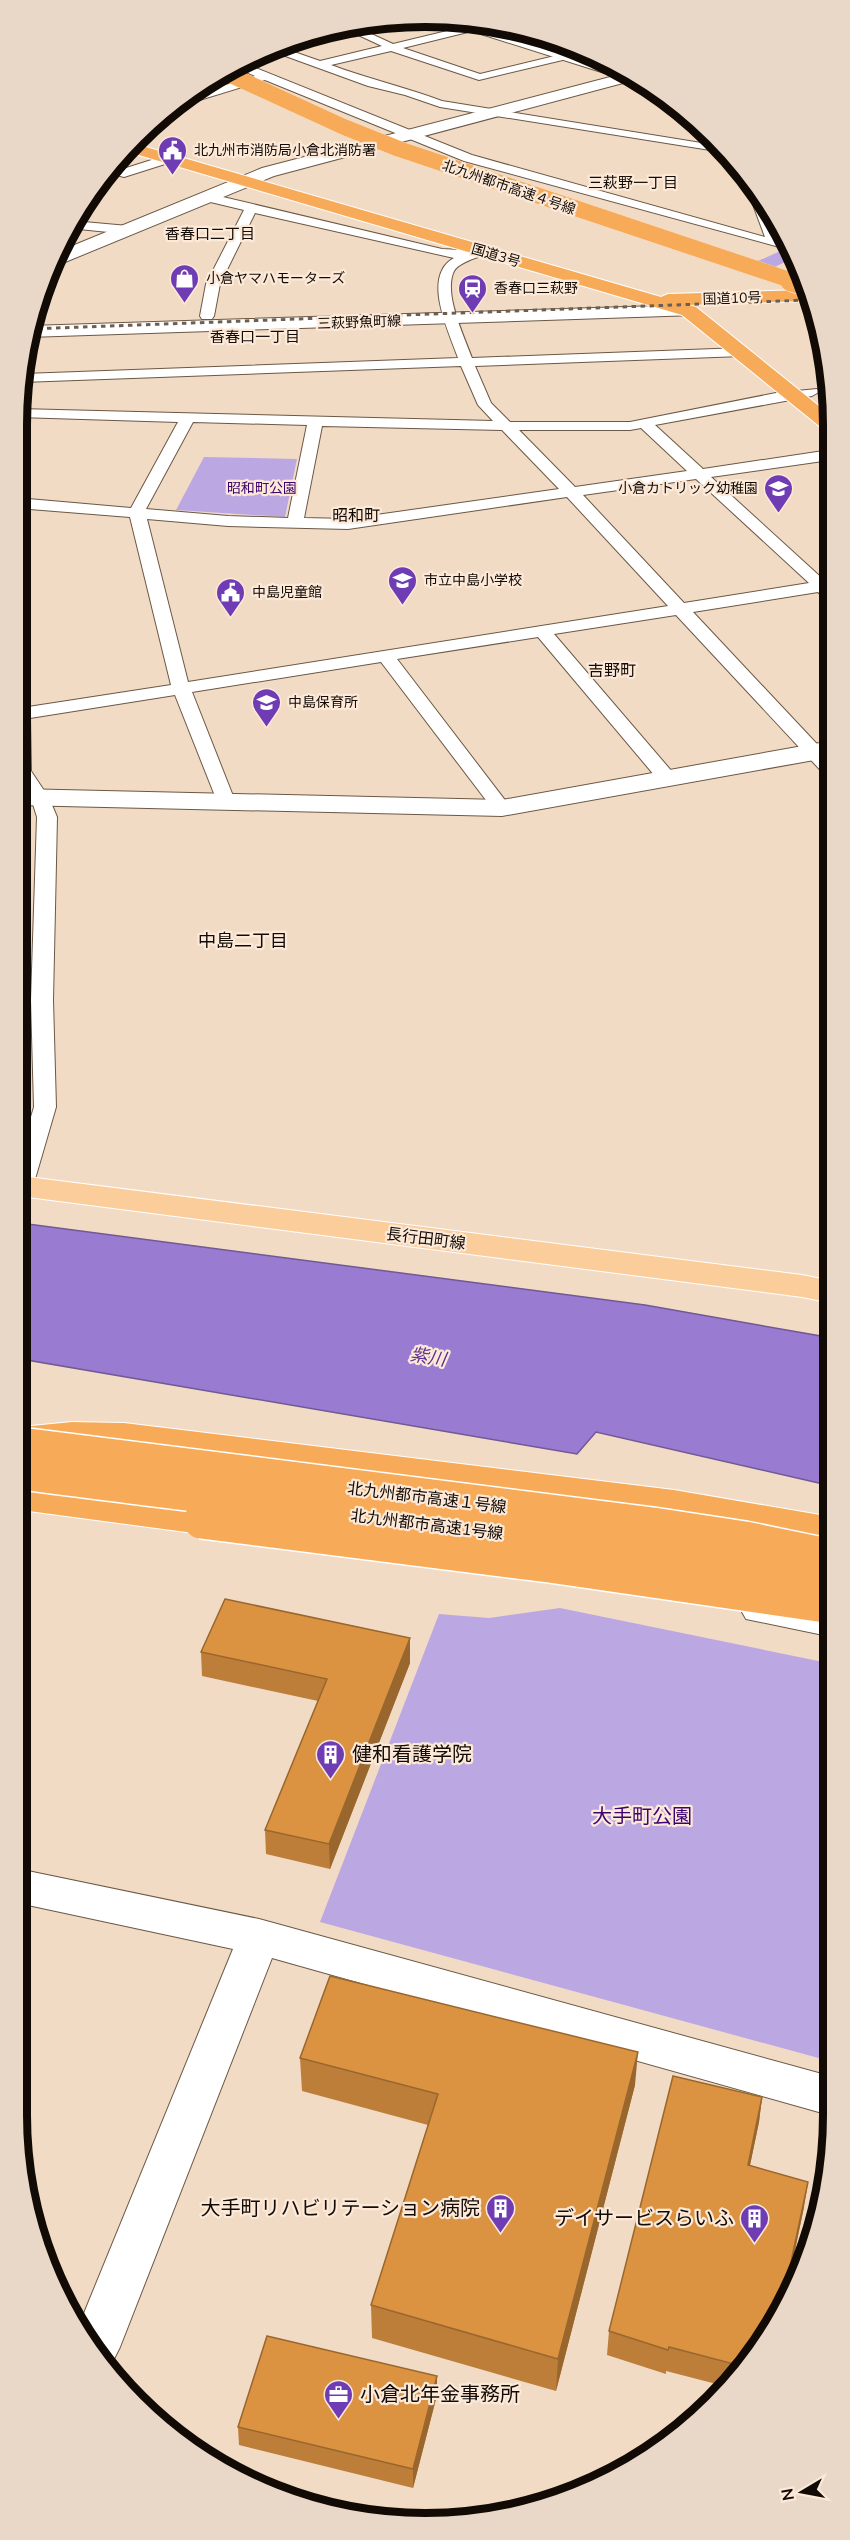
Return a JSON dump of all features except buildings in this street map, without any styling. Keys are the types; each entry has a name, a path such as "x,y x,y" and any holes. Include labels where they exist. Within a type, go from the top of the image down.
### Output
{"highway":[{"name":"北九州都市高速４号線","path":"242,72 411,146 793,273"},
{"name":"北九州都市高速４号線","path":"233,76 399,149 797,283"},
{"name":"国道3号","path":"143,145 174,157"},
{"name":"国道3号","path":"139,149 174,157 691,307 725,321 802,393 823,417"},
{"name":"国道3号","path":"250,179 474,254 657,300"},
{"name":"国道10号","path":"691,307 802,296"},
{"name":"国道10号","path":"657,300 691,307 805,306"},
{"name":"国道3号","path":"691,307 742,352 802,393 822,403"},
{"path":"27,1438 72,1434 124,1435 674,1503 823,1528"},
{"name":"北九州都市高速１号線","path":"27,1446 653,1525 745,1539 823,1555"},
{"name":"北九州都市高速1号線","path":"27,1474 181,1495 647,1551 823,1582"},
{"path":"27,1498 549,1565 823,1605"}],"main road":[{"name":"長行田町線","path":"27,1188 823,1290"}],"street":[{"path":"201,96 264,77 467,29"},
{"path":"360,32 394,48 479,77 567,56"},
{"path":"498,34 597,66"},
{"path":"285,52 372,84 408,92 440,104 709,148"},
{"path":"247,69 468,158 779,244"},
{"path":"65,256 250,179 622,79"},
{"path":"119,172 124,173 174,157"},
{"path":"206,197 321,226 474,254"},
{"path":"207,316 213,284 251,208"},
{"path":"80,226 128,230"},
{"path":"773,242 774,233"},
{"path":"474,254 453,264 447,271 444,296 469,363 473,382 485,405 823,755"},
{"name":"三萩野魚町線","path":"38,333 452,313 657,300"},
{"name":"三萩野魚町線","path":"41,321 691,307"},
{"path":"30,378 742,352"},
{"path":"27,413 503,426 646,425 802,393"},
{"path":"188,417 137,512 181,688 226,801"},
{"path":"295,523 315,421"},
{"path":"646,425 823,585"},
{"path":"27,504 228,521 348,524 823,456"},
{"path":"27,708 181,688 681,609 823,590"},
{"path":"542,631 667,778"},
{"path":"385,656 502,808"},
{"path":"29,797 502,808 667,778 823,757"},
{"path":"27,1165 45,1107 42,1000 47,817 29,797"},
{"path":"27,1439 424,1491 424,1510 401,1558"},
{"path":"27,1464 684,1543 823,1567"},
{"path":"374,1504 401,1558"},
{"path":"401,1558 603,1585 823,1625"},
{"path":"788,1617 795,1562"},
{"path":"27,1888 259,1937 823,2094"},
{"path":"97,2341 259,1937"}],"green space":[{"path":"783,250 787,261 761,274 742,268"},
{"name":"昭和町公園","path":"204,457 297,459 285,517 176,510"},
{"name":"大手町公園","path":"560,1608 823,1662 823,2059 320,1922 439,1614 489,1618"}],"water":[{"name":"紫川","path":"27,1224 645,1305 823,1336 823,1484 596,1432 577,1454 27,1360"}],"railway":[{"path":"39,329 803,300"}],"place":[{"name":"北九州市消防局小倉北消防署","path":"173,176"},
{"name":"小倉ヤマハモーターズ","path":"185,304"},
{"name":"香春口三萩野","path":"473,314"},
{"name":"小倉カトリック幼稚園","path":"779,514"},
{"name":"市立中島小学校","path":"403,606"},
{"name":"中島児童館","path":"231,618"},
{"name":"中島保育所","path":"267,728"},
{"name":"健和看護学院","path":"331,1780"},
{"name":"大手町リハビリテーション病院","path":"501,2234"},
{"name":"デイサービスらいふ","path":"755,2244"},
{"name":"小倉北年金事務所","path":"339,2420"}],"district":[{"name":"三萩野一丁目","path":"633,183"},
{"name":"香春口二丁目","path":"210,234"},
{"name":"香春口一丁目","path":"255,337"},
{"name":"昭和町","path":"356,515"},
{"name":"吉野町","path":"612,670"},
{"name":"中島二丁目","path":"243,941"}]}
